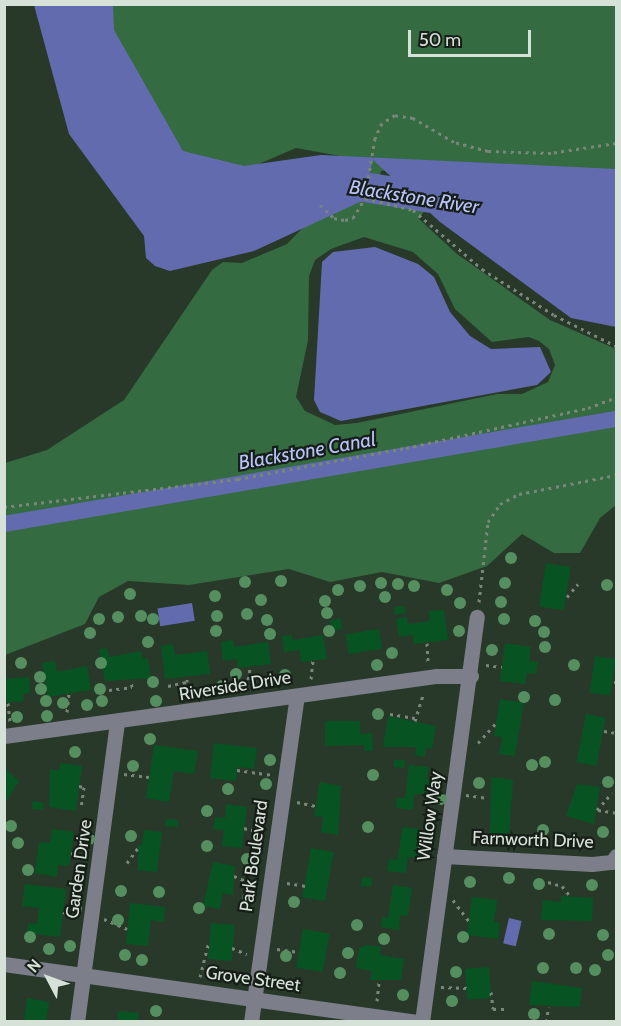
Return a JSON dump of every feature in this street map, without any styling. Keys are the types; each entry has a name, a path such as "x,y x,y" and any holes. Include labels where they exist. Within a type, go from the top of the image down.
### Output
{"street":[{"name":"Willow Way","path":"422,1022 471,676 477,617"},
{"name":"Riverside Drive","path":"4,736 117,723 422,678 471,676"},
{"name":"Park Boulevard","path":"251,1022 297,696"},
{"name":"Garden Drive","path":"77,1022 113,772 117,723"},
{"name":"Farnworth Drive","path":"444,856 592,864 612,862 616,856"},
{"path":"4,964 83,975"},
{"name":"Grove Street","path":"83,975 417,1022"}],"path":[{"path":"320,205 334,218 345,220 353,218 365,198 372,153 382,123 395,115 413,118 454,142 488,151 550,153 616,143"},
{"path":"365,198 413,210 482,269 555,315 616,346"},
{"path":"4,507 249,477 429,443 588,408 616,397"},
{"path":"477,617 484,540 488,522 500,504 519,494 616,475"},
{"path":"567,597 578,584"},
{"path":"168,686 187,682 187,676"},
{"path":"390,714 416,719 423,701 422,678"},
{"path":"109,690 132,687 131,682"},
{"path":"478,743 496,722"},
{"path":"604,731 616,733"},
{"path":"237,771 285,777"},
{"path":"113,772 149,777"},
{"path":"79,786 84,787 81,808"},
{"path":"453,793 488,798"},
{"path":"612,793 597,810 616,813"},
{"path":"127,863 138,848"},
{"path":"234,876 270,883 306,886"},
{"path":"548,882 562,886 571,897"},
{"path":"439,898 457,901 469,921"},
{"path":"92,916 127,929"},
{"path":"198,991 205,941 209,941"},
{"path":"261,947 299,952"},
{"path":"375,1016 379,981"},
{"path":"427,987 467,987"},
{"path":"491,992 494,1009 504,1009"},
{"path":"547,1022 548,1007"}],"green space":[{"path":"105,5 616,5 616,175 409,168 381,171 376,194 429,204 419,219 457,254 550,320 616,349 616,505 600,518 580,553 554,553 522,534 487,566 439,583 382,572 330,582 289,569 189,585 128,581 99,597 85,624 5,655 5,463 47,450 124,400 212,270 223,262 242,263 287,244 368,161 296,148 231,176 172,153 120,57","holes":["364,237 413,252 438,274 455,309 492,342 529,337 549,349 555,365 548,382 522,394 497,394 357,423 335,425 305,411 296,397 308,340 309,276 315,260 331,249"]}],"water":[{"path":"34,5 113,5 114,30 183,151 244,166 321,155 616,169 616,327 571,318 440,222 373,160 362,201 254,251 170,271 155,266 146,258 144,236 69,134"},
{"path":"375,247 418,264 434,277 450,312 470,336 491,349 540,347 551,372 537,385 341,421 320,412 314,400 322,262 333,252"},
{"path":"192,603 195,621 160,626 157,608"},
{"path":"509,918 522,921 516,946 503,943"}],"building":[{"path":"546,563 571,567 564,610 539,606"},
{"path":"404,606 406,613 395,615 394,607"},
{"path":"444,610 448,640 414,644 413,635 399,637 396,619 407,617 408,624 430,621 429,611"},
{"path":"340,618 343,629 332,631 330,621"},
{"path":"379,629 382,649 349,654 345,634"},
{"path":"292,635 293,640 323,635 327,659 301,662 299,650 284,652 282,636"},
{"path":"233,640 234,647 268,642 271,664 238,668 237,659 223,661 221,642"},
{"path":"505,643 531,647 529,661 538,662 536,674 527,673 525,684 500,681"},
{"path":"173,644 175,655 207,651 210,674 165,679 161,646"},
{"path":"107,648 109,657 141,651 143,659 148,658 151,678 105,681 99,649"},
{"path":"595,656 616,659 611,696 590,693"},
{"path":"55,661 57,672 87,666 91,690 48,697 42,663"},
{"path":"29,677 30,693 23,694 24,701 4,703 4,679"},
{"path":"500,699 524,703 515,756 499,754 502,737 494,736"},
{"path":"586,714 606,718 596,766 577,762"},
{"path":"388,716 436,726 432,749 426,748 425,757 415,755 416,747 383,747"},
{"path":"325,721 360,721 360,734 372,733 373,751 364,751 364,745 325,746"},
{"path":"214,743 257,748 254,769 238,767 236,781 210,778"},
{"path":"154,745 198,751 194,774 174,771 169,802 146,798"},
{"path":"394,760 405,760 404,768 394,767"},
{"path":"60,763 82,766 76,811 49,807 50,769 59,771"},
{"path":"409,765 429,767 427,779 433,780 431,792 414,795 413,810 396,808 397,798 405,798"},
{"path":"4,768 19,781 7,800 4,798"},
{"path":"491,777 513,780 509,835 490,833"},
{"path":"320,782 341,786 338,835 321,832 323,817 314,816"},
{"path":"577,784 600,787 594,824 566,816"},
{"path":"33,801 44,803 43,810 31,809"},
{"path":"226,804 247,807 242,848 222,846 224,830 213,829 215,817 225,818"},
{"path":"166,819 178,820 177,827 165,826"},
{"path":"402,827 420,829 417,858 408,857 406,873 387,871 389,859 398,860"},
{"path":"52,829 74,832 69,866 58,865 57,877 35,873 39,842 50,843"},
{"path":"144,830 162,832 157,872 138,870 138,845 142,845"},
{"path":"311,848 334,852 325,901 302,897"},
{"path":"213,862 235,866 233,895 223,893 220,909 203,906"},
{"path":"362,877 372,878 371,887 361,886"},
{"path":"25,884 66,889 60,937 27,933 28,923 37,924 39,908 22,906"},
{"path":"393,885 412,888 408,916 400,915 399,930 381,927 382,917 388,918"},
{"path":"561,896 593,898 592,921 541,920 543,900 561,902"},
{"path":"472,897 497,900 494,922 500,923 498,939 467,935"},
{"path":"130,903 165,907 164,922 151,920 148,946 126,944"},
{"path":"211,923 235,925 232,961 208,959"},
{"path":"303,929 330,934 323,972 296,967"},
{"path":"367,945 381,947 380,955 404,959 401,980 370,980 372,971 356,968 359,948"},
{"path":"489,967 491,998 467,1000 465,969"},
{"path":"532,981 582,988 580,1007 529,1005"},
{"path":"27,998 49,1002 46,1022 24,1022"},
{"path":"118,1011 139,1013 138,1022 117,1022"}],"waterway":[{"name":"Blackstone River","path":"325,188 346,184 450,201"},
{"name":"Blackstone Canal","path":"4,524 616,419"}]}
